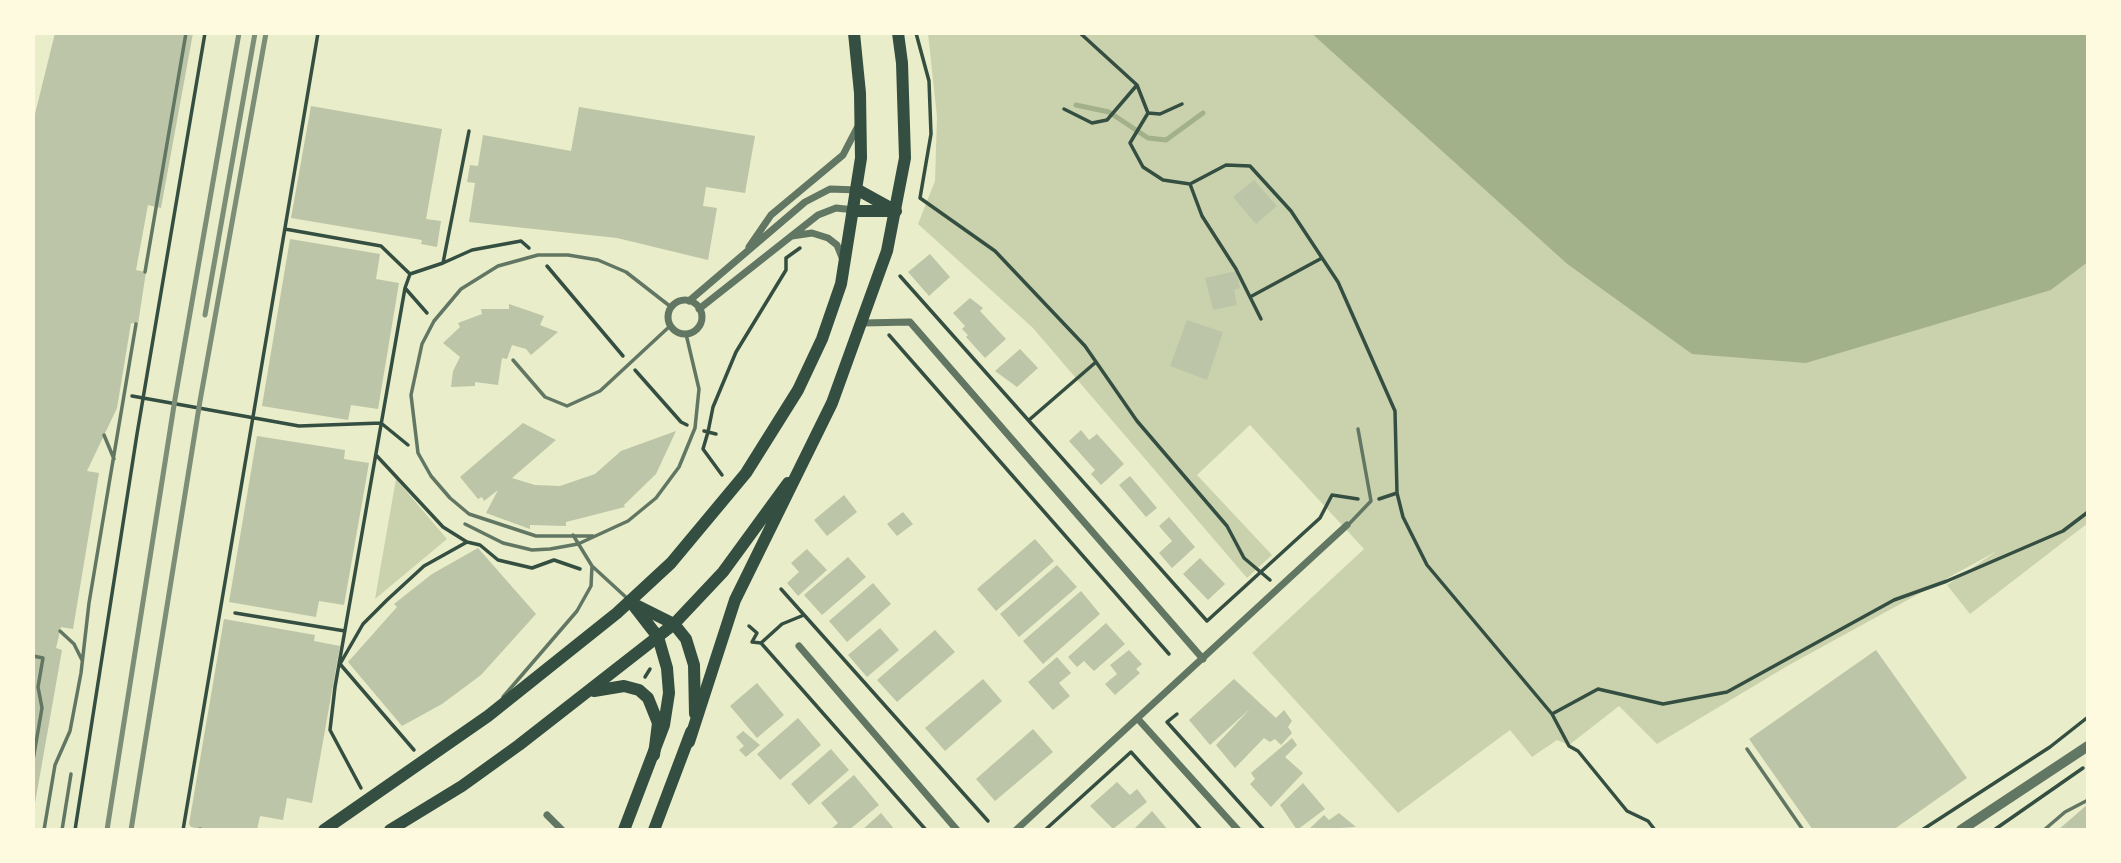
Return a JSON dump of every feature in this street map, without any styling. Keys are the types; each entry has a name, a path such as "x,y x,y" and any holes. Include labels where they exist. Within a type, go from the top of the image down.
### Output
{"main road":[{"path":"324,830 488,716 630,601 671,564 715,514 772,432 798,390 822,339 845,267 858,190 861,116 855,33"},
{"path":"654,830 689,742 735,600 806,457 863,323 887,251 905,158 902,62 898,33"},
{"path":"858,190 896,211"},
{"path":"855,211 896,211"},
{"path":"390,830 462,786 674,624 723,572 806,457"},
{"path":"630,601 674,624 686,639 694,665 695,713 689,742"},
{"path":"624,830 664,725 669,693 667,667 658,638 630,601"},
{"path":"587,693 615,685 643,693 656,715 654,755"}],"street":[{"path":"740,258 771,215 848,149 861,116"},
{"path":"689,301 699,309 700,325 686,334 677,332 670,326 668,315 671,307 678,302 689,301 811,198 830,190 858,190"},
{"path":"699,309 828,210 855,211"},
{"path":"792,236 812,233 828,238 837,245 845,267"},
{"path":"863,323 910,322 1203,659"},
{"path":"1016,830 1347,525"},
{"path":"799,646 957,830"},
{"path":"1138,719 1238,830"},
{"path":"1961,830 2088,746"},
{"path":"547,815 562,830"}],"lane":[{"path":"145,272 185,35"},
{"path":"593,536 537,536 469,514 431,476 418,453 411,395 414,369 433,321 461,289 498,266 538,255 568,255 598,260 625,272 671,307"},
{"path":"44,830 55,765 70,731 83,662 89,603 115,465 119,415 136,324"},
{"path":"513,359 545,397 568,407 600,391 670,326"},
{"path":"465,524 495,540 532,550 578,544 628,521 656,498 679,467 695,429 699,389 686,334"},
{"path":"1347,525 1371,501 1358,429"},
{"path":"104,435 115,465"},
{"path":"572,535 592,566 611,588 630,601"},
{"path":"488,716 530,662 554,640 577,611 591,586 592,566"},
{"path":"60,631 74,644 83,662"},
{"path":"33,656 43,658 38,687 41,708 33,760"},
{"path":"1747,749 1803,830"},
{"path":"62,830 71,774"},
{"path":"2044,830 2088,800"}],"path":[{"path":"75,830 149,357 205,33"},
{"path":"183,830 318,33"},
{"path":"916,33 929,81 931,134 920,198 995,251 1096,362 1137,421 1227,526 1244,558 1279,588"},
{"path":"1080,33 1137,85 1148,113"},
{"path":"1064,109 1092,123 1107,120 1137,85"},
{"path":"1148,113 1160,114 1181,104"},
{"path":"1148,113 1130,143 1143,167 1163,180 1190,184 1226,165 1250,166 1291,211 1338,282 1395,411 1397,493 1403,517 1427,565 1552,715 1569,746 1578,751 1627,811 1648,821 1654,830"},
{"path":"443,263 470,131"},
{"path":"1190,184 1202,216 1261,319"},
{"path":"166,215 174,216"},
{"path":"285,229 381,246 410,274"},
{"path":"410,274 472,250 521,241 538,255 681,422 716,434"},
{"path":"158,257 166,259"},
{"path":"722,475 704,449 713,407 736,352 786,270 786,258"},
{"path":"1250,297 1322,258"},
{"path":"361,788 330,730 381,424 405,288 410,274"},
{"path":"900,276 1207,621 1320,518 1332,495 1371,501 1397,493"},
{"path":"405,288 433,321"},
{"path":"888,333 1169,654"},
{"path":"142,356 149,357"},
{"path":"1029,421 1096,362"},
{"path":"119,393 299,426 381,424 418,453"},
{"path":"1552,715 1598,689 1663,704 1727,692 1894,600 1947,581 2063,531 2088,512"},
{"path":"340,664 363,624 387,600 424,566 467,542"},
{"path":"781,589 988,821"},
{"path":"235,612 345,631"},
{"path":"761,643 782,624 804,615"},
{"path":"749,626 757,633 752,642 761,643 926,830"},
{"path":"340,664 414,750"},
{"path":"644,679 650,669"},
{"path":"1177,714 1167,722 1264,830"},
{"path":"1922,830 2050,747 2088,717"},
{"path":"1045,830 1131,752 1201,830"},
{"path":"1994,830 2088,765"}],"shaded area":[{"path":"928,33 1311,33 1566,263 2051,290 2088,262 2088,523 1970,614 1947,585 1997,551 1789,665 1657,744 1619,706 1569,745 1557,740 1532,757 1510,730 1398,813 1252,653 1364,549 1250,425 1197,475 1272,555 1247,578 1033,328 918,224 935,181 937,117"},
{"path":"1311,33 2088,33 2088,262 2051,290 1806,363 1692,354 1566,263"},
{"path":"396,479 447,539 375,599"}],"building":[{"path":"55,33 193,33 161,208 148,205 136,270 146,272 138,324 131,323 117,408 87,471 99,473 73,629 61,627 56,648 62,650 35,803 33,122"},
{"path":"311,106 442,129 426,219 441,221 437,247 421,244 422,240 291,218"},
{"path":"579,107 755,136 745,193 706,187 703,206 717,208 708,260 617,238 469,222 475,183 467,182 470,165 478,166 483,135 571,151"},
{"path":"1254,180 1277,206 1256,224 1233,197"},
{"path":"290,239 380,254 376,279 399,283 378,409 351,405 348,420 262,406"},
{"path":"930,254 950,277 929,296 908,272"},
{"path":"1236,271 1240,288 1234,290 1237,305 1213,310 1205,278"},
{"path":"970,298 983,308 980,311 1006,339 985,358 966,337 968,335 962,329 965,326 953,313"},
{"path":"509,304 544,316 540,325 558,332 531,355 526,349 512,345 507,359 502,358 498,385 475,382 475,386 451,387 453,371 460,357 443,343 460,327 458,323 482,314 481,309 509,309"},
{"path":"1187,320 1223,332 1207,380 1170,366"},
{"path":"1020,349 1038,368 1017,387 995,371"},
{"path":"523,423 556,440 512,478 535,485 560,486 595,474 621,451 676,431 656,474 625,507 566,522 566,526 530,525 530,529 486,513 498,490 484,501 482,497 478,499 460,477"},
{"path":"1081,430 1089,440 1097,434 1124,464 1101,485 1091,474 1095,470 1069,441"},
{"path":"257,436 345,450 344,459 369,463 344,605 319,601 316,617 229,602"},
{"path":"1130,476 1157,508 1146,517 1119,485"},
{"path":"844,495 857,512 827,536 814,520"},
{"path":"903,512 913,524 897,536 887,524"},
{"path":"1169,517 1195,547 1172,568 1159,553 1172,541 1159,526"},
{"path":"1035,539 1054,561 996,611 977,589"},
{"path":"478,548 536,614 481,675 442,704 402,726 348,662 397,607 394,604 432,574"},
{"path":"807,549 827,570 798,596 787,583 799,572 791,563"},
{"path":"848,557 866,577 822,615 804,595"},
{"path":"1200,558 1225,584 1208,600 1183,574"},
{"path":"1057,565 1077,587 1019,637 1000,614"},
{"path":"873,583 891,604 847,642 829,621"},
{"path":"1081,591 1100,614 1043,664 1023,641"},
{"path":"224,619 315,635 314,641 340,646 312,803 287,798 283,820 260,816 257,830 206,830 191,827 189,824"},
{"path":"1106,623 1125,644 1094,671 1084,661 1077,667 1068,657"},
{"path":"880,628 899,650 867,677 848,655"},
{"path":"935,630 955,652 897,702 877,680"},
{"path":"1129,650 1142,664 1136,669 1140,673 1115,695 1105,684 1117,674 1110,665"},
{"path":"1876,650 1967,778 1893,830 1813,830 1749,739"},
{"path":"1057,657 1071,673 1059,683 1070,696 1053,710 1028,682"},
{"path":"983,679 1002,701 945,751 925,728"},
{"path":"1234,679 1276,718 1284,710 1292,721 1288,727 1292,733 1281,745 1275,739 1270,742 1264,738 1235,768 1216,745 1250,709 1210,745 1189,720"},
{"path":"757,683 784,715 757,738 730,706"},
{"path":"798,718 821,745 780,780 757,754"},
{"path":"1033,729 1053,752 995,801 976,779"},
{"path":"743,731 760,745 746,757 739,750 744,746 736,737"},
{"path":"1292,738 1297,745 1285,757 1303,773 1271,807 1250,784 1255,779 1251,773"},
{"path":"831,749 849,770 809,805 791,784"},
{"path":"854,775 879,805 849,830 830,830 838,823 821,803"},
{"path":"1117,782 1130,795 1137,789 1147,802 1113,829 1090,806"},
{"path":"1303,783 1325,809 1297,830 1280,805"},
{"path":"2088,804 2088,830 2058,830"},
{"path":"1152,811 1168,830 1133,830"},
{"path":"881,813 895,830 862,830"},
{"path":"1339,813 1356,827 1308,830 1324,815 1329,820"}],"waterway":[{"path":"1076,105 1109,112 1148,138 1166,140 1203,113"}],"railway":[{"path":"107,830 175,399 239,33"},
{"path":"205,315 255,33"},
{"path":"131,830 200,401 266,33"}]}
